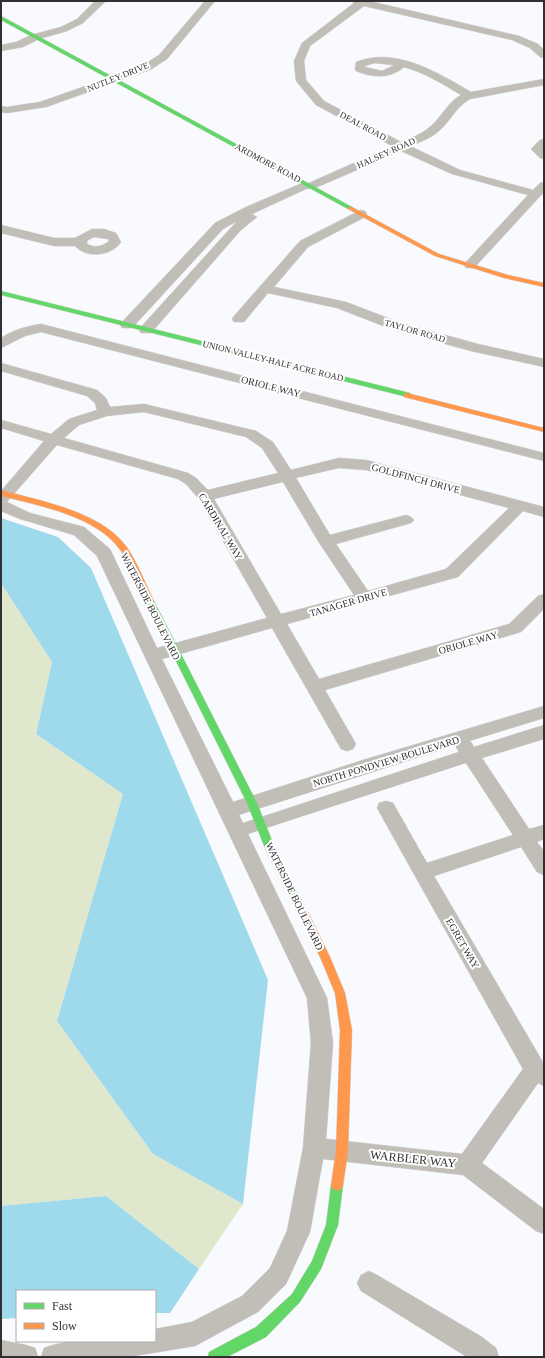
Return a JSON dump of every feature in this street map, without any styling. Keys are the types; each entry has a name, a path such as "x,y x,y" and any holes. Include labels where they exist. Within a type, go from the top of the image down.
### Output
{"street":[{"path":"1,48 19,45 35,37 64,29 80,21 101,1"},
{"name":"NUTLEY DRIVE","path":"1,109 7,110 42,105 146,68 163,57 210,1"},
{"path":"361,1 515,38 534,46 544,55"},
{"name":"DEAL ROAD","path":"361,1 306,45 299,61 301,81 320,103 400,146 456,172 536,194"},
{"name":"ARDMORE ROAD","path":"1,18 438,255 506,277 544,285"},
{"path":"401,64 428,72 470,96"},
{"name":"HALSEY ROAD","path":"127,325 219,226 250,210 304,186 311,186 422,137 436,128 457,102 470,96 544,82"},
{"path":"544,142 537,149 544,156"},
{"path":"470,265 544,185"},
{"name":"HALSEY ROAD","path":"146,330 237,228 256,214 308,191 311,186"},
{"path":"239,320 304,244 361,214"},
{"path":"1,229 54,242 80,242"},
{"path":"170,278 181,277 188,282"},
{"name":"TAYLOR ROAD","path":"265,289 342,305 396,326 476,348 544,363"},
{"name":"UNION VALLEY-HALF ACRE ROAD","path":"1,293 544,430"},
{"name":"ORIOLE WAY","path":"1,344 12,335 26,330 41,328 544,457"},
{"path":"1,367 92,392 101,401 106,412"},
{"path":"2,498 54,439 74,422 106,412 144,408 251,434 268,446 326,540 364,597"},
{"name":"CARDINAL WAY","path":"1,424 183,476 191,481 205,496 347,744"},
{"name":"GOLDFINCH DRIVE","path":"205,496 339,463 366,465 544,512"},
{"name":"WATERSIDE BOULEVARD","path":"2,498 83,518 104,529 118,543 131,563 173,650 252,803 270,848 326,957 340,993 346,1030 342,1151 332,1225 317,1265 296,1298 261,1332 220,1356 214,1357"},
{"name":"WATERSIDE BOULEVARD","path":"2,498 25,516 79,531 104,553 317,998 322,1043 314,1148 298,1232 278,1276 250,1304 195,1334 156,1341"},
{"name":"TANAGER DRIVE","path":"152,655 452,573 520,506"},
{"path":"326,540 406,520"},
{"name":"ORIOLE WAY","path":"314,687 515,628 544,600"},
{"name":"NORTH PONDVIEW BOULEVARD","path":"228,811 363,767 544,712"},
{"name":"NORTH PONDVIEW BOULEVARD","path":"238,831 470,754 544,732"},
{"path":"459,738 544,867"},
{"name":"EGRET WAY","path":"386,808 540,1073"},
{"path":"422,872 544,832"},
{"name":"WARBLER WAY","path":"314,1148 467,1165 540,1073"},
{"path":"467,1165 544,1224"},
{"path":"369,1283 475,1354"},
{"name":"WATERSIDE BOULEVARD","path":"53,1357 148,1342"},
{"path":"1,1352 26,1357"}],"green space":[{"path":"1,583 52,662 36,734 123,794 57,1021 153,1154 243,1204 199,1269 106,1196 1,1206"}],"water":[{"path":"1,518 58,537 91,568 268,980 243,1204 153,1154 57,1021 123,794 36,734 52,662 1,583"},
{"path":"106,1196 199,1269 170,1313 156,1313 156,1290 16,1290 16,1318 1,1319 1,1206"}],"traffic: fast":[{"path":"1,18 350,208"},
{"path":"1,293 407,395"},
{"path":"150,601 252,803 270,848 304,915"},
{"path":"214,1357 261,1332 296,1298 317,1265 332,1225 337,1185"}],"traffic: slow":[{"path":"350,208 437,255 506,277 544,285"},
{"path":"407,395 544,430"},
{"path":"1,493 63,511 94,524 107,532 123,548 136,570 150,601"},
{"path":"304,915 325,957 340,993 346,1030 342,1151 337,1185"}]}
